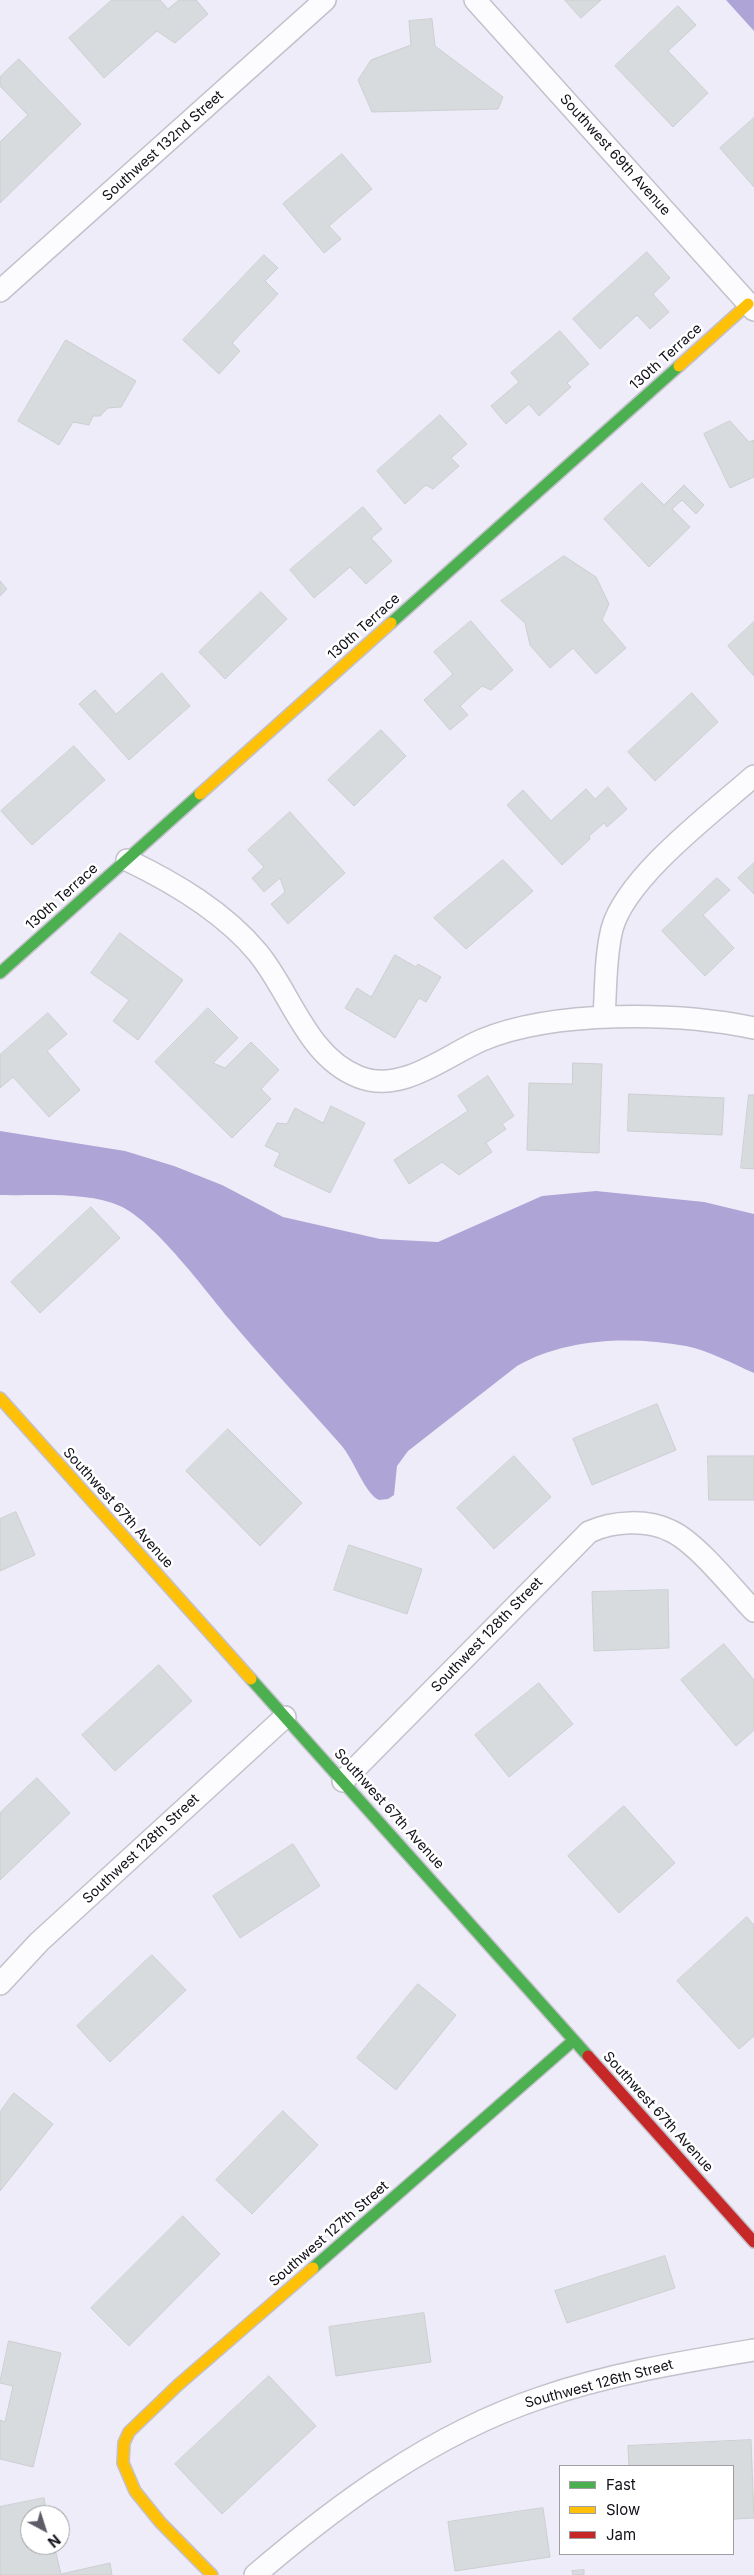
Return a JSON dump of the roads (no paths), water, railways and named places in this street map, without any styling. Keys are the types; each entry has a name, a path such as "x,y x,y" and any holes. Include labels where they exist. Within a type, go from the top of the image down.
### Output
{"street":[{"name":"Southwest 132nd Street","path":"0,291 325,0"},
{"name":"Southwest 69th Avenue","path":"475,0 751,307"},
{"name":"130th Terrace","path":"0,973 751,307"},
{"path":"604,1017 612,930 625,900 657,863 754,776"},
{"path":"127,860 176,886 236,930 267,964 314,1041 334,1061 358,1077 381,1081 404,1078 502,1032 558,1020 604,1017 680,1018 754,1028"},
{"name":"Southwest 67th Avenue","path":"0,1400 344,1781 754,2242"},
{"name":"Southwest 128th Street","path":"344,1781 589,1532 600,1527 624,1523 671,1531 697,1551 754,1611"},
{"name":"Southwest 128th Street","path":"0,1984 39,1942 285,1717"},
{"name":"Southwest 127th Street","path":"212,2575 140,2497 130,2483 122,2462 124,2442 129,2432 153,2408 574,2040"},
{"name":"Southwest 126th Street","path":"255,2575 296,2540 354,2497 418,2456 495,2415 540,2398 661,2366 754,2350"}]}
